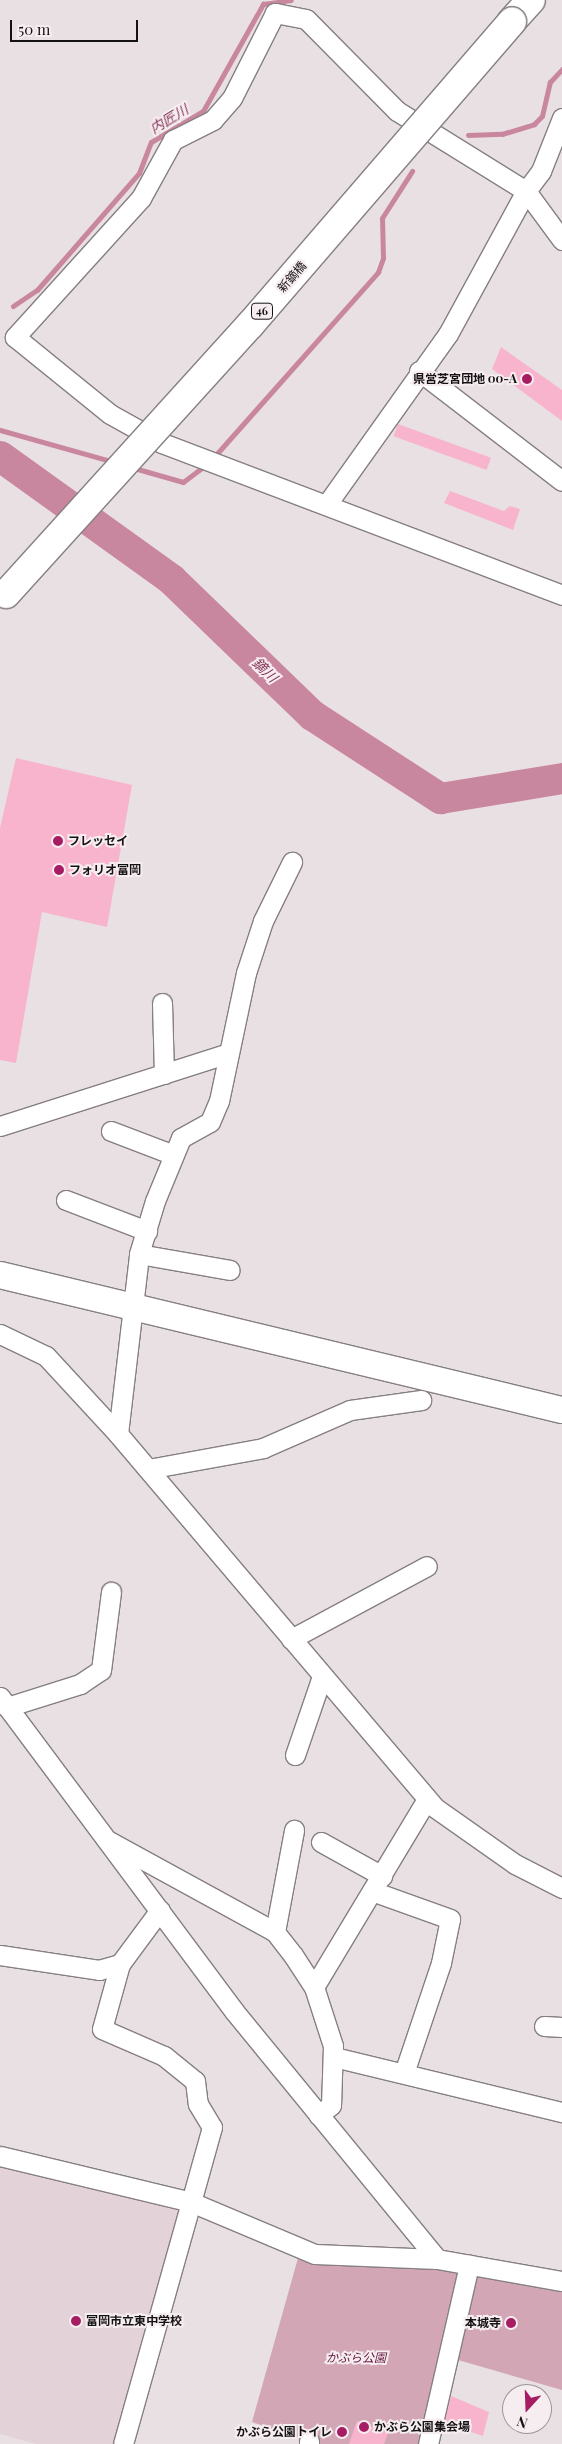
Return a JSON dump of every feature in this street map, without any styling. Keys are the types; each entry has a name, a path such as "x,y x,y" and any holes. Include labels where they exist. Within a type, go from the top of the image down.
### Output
{"main road":[{"name":"新鏑橋","path":"3,598 250,325 531,0"}],"street":[{"path":"562,240 526,191 397,111 306,19 275,13 232,98 213,120 173,140 141,198 14,336 110,414 162,443 199,454 562,595"},
{"path":"327,504 448,334 526,191 542,171 562,118"},
{"path":"420,371 562,482"},
{"path":"118,1434 131,1307 139,1254 181,1138 210,1122 229,1053 246,973 264,921 292,862"},
{"path":"162,1003 164,1074"},
{"path":"0,1126 229,1053"},
{"path":"111,1131 174,1155"},
{"path":"66,1200 147,1230"},
{"path":"139,1254 230,1270"},
{"path":"0,1275 562,1410"},
{"path":"0,1334 46,1356 118,1434 427,1798 483,1843 562,1888"},
{"path":"148,1469 263,1448 350,1410 421,1400"},
{"path":"291,1639 427,1566"},
{"path":"111,1592 101,1670 80,1684 4,1702 234,2011 437,2259"},
{"path":"295,1754 322,1676"},
{"path":"314,1987 427,1798"},
{"path":"274,1932 294,1830"},
{"path":"108,1840 274,1932 314,1987 334,2057 331,2105 319,2116"},
{"path":"322,1842 377,1884 450,1920 441,1963 404,2073"},
{"path":"123,2444 212,2127 198,2104 195,2081 164,2056 102,2029 120,1964 160,1910"},
{"path":"0,1955 99,1970 120,1964"},
{"path":"334,2057 562,2112"},
{"path":"0,2156 191,2202 315,2254 437,2259 562,2281"},
{"path":"428,2444 469,2265"}],"shaded area":[{"name":"富岡市立東中学校","path":"0,2164 184,2209 119,2444 36,2444 0,2434"}],"green space":[{"name":"かぶら公園","path":"298,2258 420,2264 460,2273 421,2444 317,2444 252,2422"},
{"path":"473,2270 562,2289 562,2390 552,2387 552,2384 541,2384 451,2358"}],"building":[{"name":"県営芝宮団地 00-A","path":"501,347 562,390 562,421 492,369"},
{"path":"398,424 491,458 487,470 394,436"},
{"path":"450,491 504,511 510,506 520,509 513,530 444,503"},
{"name":"フォリオ富岡","path":"16,758 132,785 107,927 42,912 16,1063 0,1060 0,828"},
{"path":"451,2396 489,2412 483,2436 444,2423"},
{"name":"かぶら公園集会場","path":"357,2421 388,2433 384,2444 349,2444"}],"waterway":[{"name":"内匠川","path":"13,306 37,290 139,173 151,142 203,111 263,4 291,0"},
{"path":"468,135 502,134 534,124 542,116 550,82 562,69"},
{"path":"213,458 378,272 383,258 382,218 412,171"},
{"path":"0,430 114,462"},
{"name":"鏑川","path":"0,456 171,579 312,715 440,798 562,778"},
{"path":"134,468 183,482 207,464"}],"place":[{"name":"県営芝宮団地 00-A","path":"527,379"},
{"name":"フレッセイ","path":"58,841"},
{"name":"フォリオ富岡","path":"59,870"},
{"name":"富岡市立東中学校","path":"76,2321"},
{"name":"本城寺","path":"511,2323"},
{"name":"かぶら公園集会場","path":"364,2427"},
{"name":"かぶら公園トイレ","path":"342,2432"}]}
